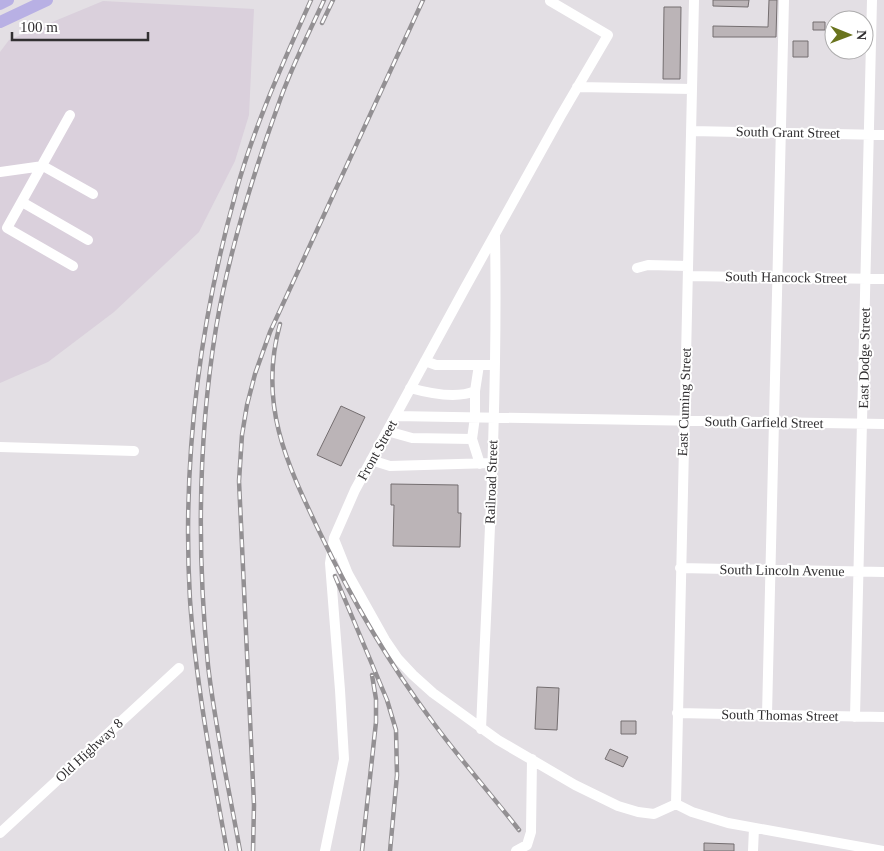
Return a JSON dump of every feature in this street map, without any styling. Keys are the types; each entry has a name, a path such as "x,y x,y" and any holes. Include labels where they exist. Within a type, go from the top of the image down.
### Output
{"main road":[{"path":"0,4 8,0"},
{"path":"0,22 47,0"}],"street":[{"name":"Front Street","path":"325,851 344,759 330,563 334,538 346,507 410,388 577,87 608,35 550,0"},
{"name":"East Cuming Street","path":"676,804 683,420 694,0"},
{"path":"767,714 784,0"},
{"name":"East Dodge Street","path":"855,717 872,0"},
{"path":"577,87 692,89"},
{"path":"70,115 8,228 73,266"},
{"name":"South Grant Street","path":"691,131 884,135"},
{"path":"0,172 42,166 93,194"},
{"path":"22,202 88,240"},
{"name":"Railroad Street","path":"481,728 492,463 496,291 495,235"},
{"name":"South Hancock Street","path":"637,268 648,265 688,271 777,278 884,279"},
{"path":"425,361 436,365 494,365"},
{"path":"479,365 475,391 475,417 472,439 480,464"},
{"path":"410,388 431,394 467,394 475,391"},
{"name":"South Garfield Street","path":"395,416 884,424"},
{"path":"387,431 412,438 472,439"},
{"path":"0,447 134,451"},
{"path":"371,460 390,466 492,463"},
{"path":"334,538 348,574 385,640 398,659 413,675 433,693 481,728 575,785 618,806 638,812 654,814 676,804 709,817 754,828 883,851"},
{"name":"South Lincoln Avenue","path":"680,568 884,572"},
{"name":"Old Highway 8","path":"0,833 179,668"},
{"name":"South Thomas Street","path":"677,712 884,717"},
{"path":"516,851 527,845 531,832 532,759"},
{"path":"753,851 754,828"}],"shaded area":[{"path":"103,1 254,9 249,115 235,161 199,232 114,312 48,362 0,383 0,52 9,40"}],"building":[{"path":"713,0 749,0 748,7 713,6"},
{"path":"769,0 777,0 776,37 713,37 713,26 768,27"},
{"path":"664,7 681,7 680,79 663,79"},
{"path":"813,22 824,22 824,30 813,30"},
{"path":"793,41 808,41 808,57 793,57"},
{"path":"341,406 365,417 341,466 317,455"},
{"path":"391,484 458,485 458,513 461,513 460,547 393,546 394,505 391,505"},
{"path":"537,687 559,688 557,730 535,729"},
{"path":"621,721 636,721 636,734 621,734"},
{"path":"610,749 628,757 623,767 605,759"},
{"path":"704,843 734,844 734,851 704,851"}],"railway":[{"path":"227,851 200,694 190,600 189,497 191,445 196,394 212,292 243,167 260,119 311,0"},
{"path":"240,851 214,712 204,623 201,496 210,370 221,299 260,156 295,62 324,0"},
{"path":"322,23 333,0"},
{"path":"253,851 254,805 239,481 242,435 247,405 255,374 270,332 423,0"},
{"path":"280,324 274,353 272,380 274,407 279,432 296,482 332,557 385,653 442,735 519,830"},
{"path":"335,576 387,700 396,730 397,775 390,851"},
{"path":"362,851 376,722 376,699 372,675"}]}
